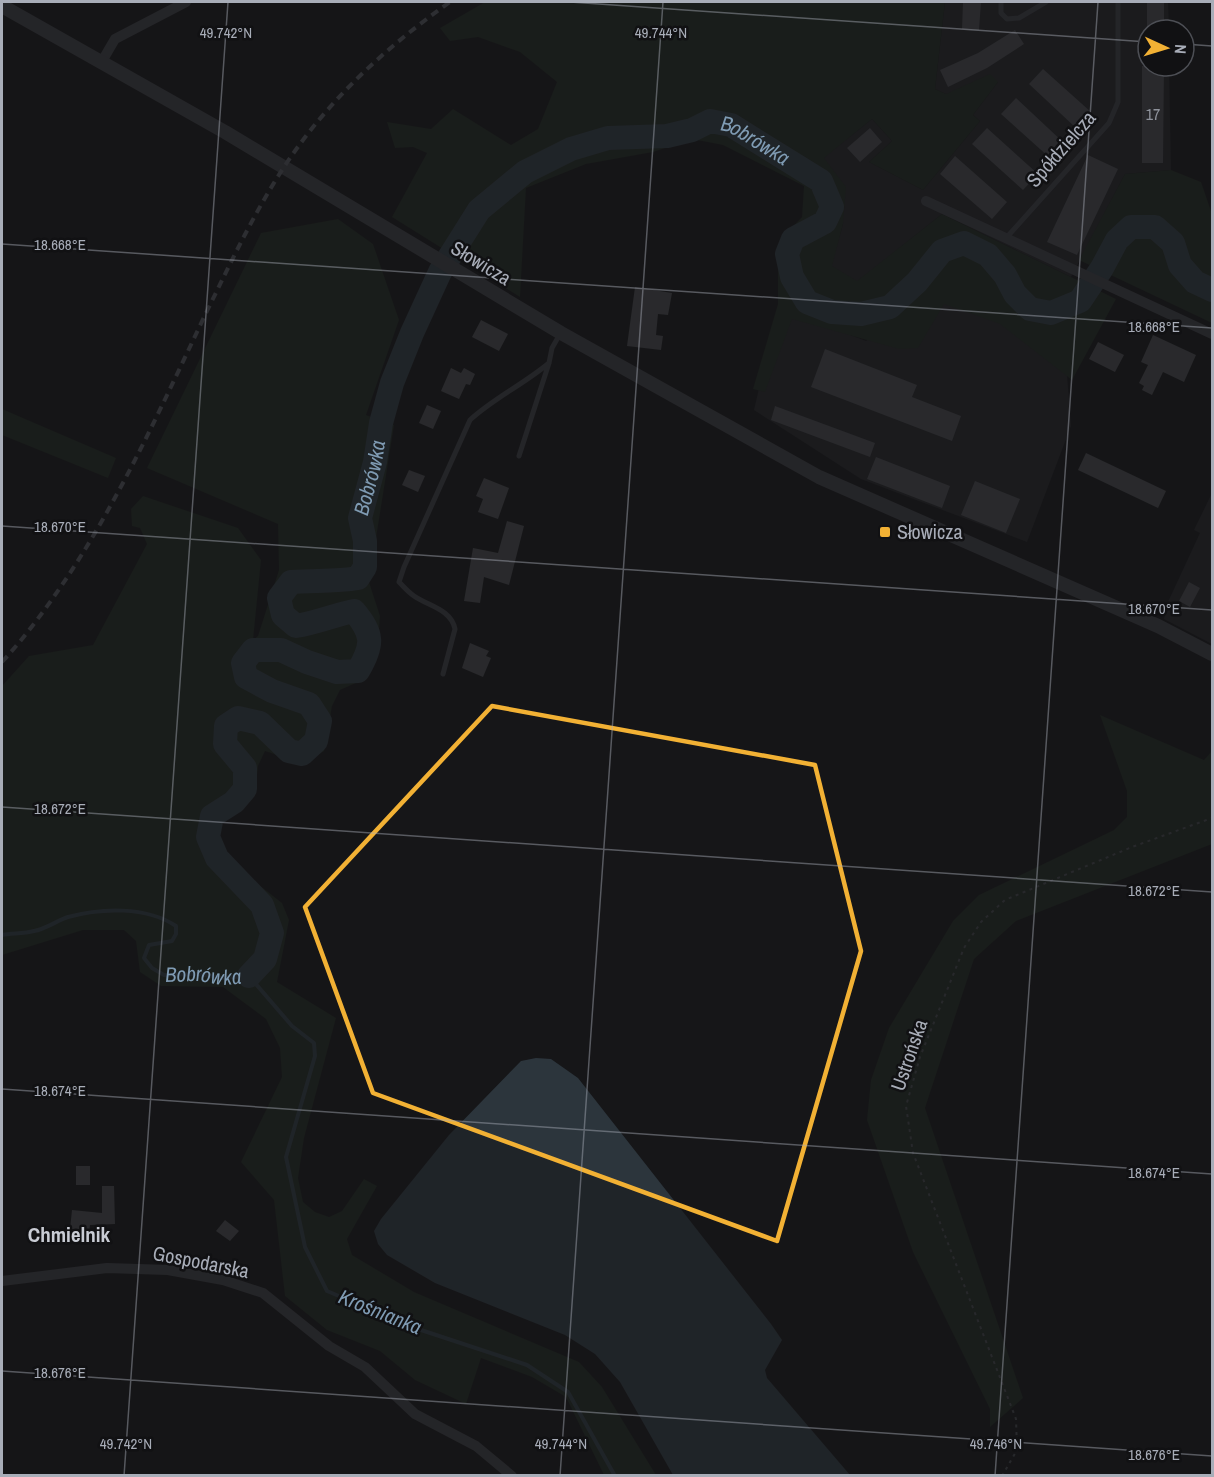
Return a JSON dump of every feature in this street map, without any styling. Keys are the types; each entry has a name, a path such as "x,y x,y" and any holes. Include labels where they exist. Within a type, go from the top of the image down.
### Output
{"street":[{"path":"101,63 115,39 186,2"},
{"name":"Słowicza","path":"2,6 225,132 561,333 819,477 1158,626 1212,654"},
{"path":"926,201 1212,334"},
{"name":"Gospodarska","path":"2,1281 107,1268 168,1270 223,1280 263,1293 329,1346 365,1367 416,1414 476,1446 512,1476"}],"lane":[{"path":"1001,2 1001,13 1007,19 1019,18 1046,2"},
{"name":"Spółdzielcza","path":"1007,237 1109,123 1118,102 1118,2"},
{"path":"519,456 552,348 561,333"},
{"path":"443,674 455,629 453,622 445,613 412,595 399,582 404,567 470,420 483,408 549,363"}],"path":[{"name":"Ustrońska","path":"1002,1476 1017,1450 1016,1419 913,1153 906,1106 920,1057 964,948 981,922 1005,900 1132,847 1212,818"}],"highlighted area":[{"path":"492,706 815,765 861,951 777,1241 373,1093 305,907"}],"shaded area":[{"path":"485,2 945,2 935,89 946,94 990,74 998,82 973,115 980,121 923,190 869,162 892,141 872,119 824,158 846,187 843,224 832,266 857,281 942,214 1116,299 1072,380 1000,324 944,304 918,348 899,349 792,319 765,392 753,389 778,304 778,254 785,235 802,217 804,186 723,145 692,139 653,152 586,164 526,188 520,297 392,217 427,153 413,147 395,148 387,122 431,129 453,109 511,145 538,129 557,82 520,52 478,37 450,41 440,28"},
{"path":"945,2 1168,2 1169,18 1136,18 1136,78 1169,78 1171,170 1125,174 1071,277 942,214 857,282 831,266 843,224 823,158 872,119 892,141 869,162 923,190 980,121 973,115 998,82 946,94 935,89"},
{"path":"1171,170 1201,182 1212,214 1212,323 1079,260 1125,174"},
{"path":"338,219 373,244 399,320 366,415 394,425 369,582 380,616 377,660 367,678 340,690 332,706 324,751 301,761 265,751 258,766 256,784 246,800 219,820 216,836 221,855 282,903 289,920 277,982 336,1018 304,1138 298,1178 303,1202 315,1212 329,1217 342,1211 364,1179 377,1186 347,1239 352,1255 414,1292 579,1362 602,1387 656,1475 604,1475 566,1397 532,1377 481,1358 466,1404 415,1380 380,1351 327,1330 285,1296 274,1200 241,1162 282,1077 280,1048 266,1019 223,987 161,986 140,972 136,941 124,930 83,930 2,955 2,686 29,656 93,645 147,544 140,528 132,526 131,509 143,496 238,528 261,560 253,640 258,636 279,570 278,524 147,468 261,233"},
{"path":"959,281 1064,337 1071,426 1027,542 861,479 754,410 761,380 788,311 866,341"},
{"path":"2,409 116,458 108,478 2,435"},
{"path":"1212,493 1212,644 1164,619 1168,602 1200,533 1194,530"},
{"path":"1100,715 1204,760 1212,751 1212,844 1016,921 974,959 925,1108 1023,1398 990,1427 990,1409 913,1252 867,1120 871,1080 889,1028 953,921 979,895 1114,830 1127,817 1127,791"},
{"path":"536,1058 551,1059 578,1078 771,1324 782,1340 765,1370 767,1378 850,1475 673,1475 620,1382 595,1354 565,1335 435,1283 387,1255 378,1244 374,1231 381,1219 449,1135 521,1061"}],"building":[{"path":"963,2 981,2 979,30 962,29"},
{"path":"1147,2 1164,2 1164,18 1147,18"},
{"path":"1015,30 1024,44 987,68 948,87 940,70 978,53"},
{"path":"1043,69 1091,112 1076,128 1029,84"},
{"path":"1142,78 1164,78 1163,163 1142,163"},
{"path":"1016,98 1064,143 1050,158 1001,114"},
{"path":"870,128 882,142 860,162 847,148"},
{"path":"987,128 1038,174 1023,190 972,144"},
{"path":"1088,155 1118,169 1077,255 1047,242"},
{"path":"955,156 1007,202 992,219 940,174"},
{"path":"635,287 672,293 668,315 658,314 656,335 663,336 661,350 627,346"},
{"path":"481,320 508,334 499,351 472,337"},
{"path":"1153,335 1196,355 1184,382 1163,372 1152,395 1142,390 1144,386 1139,383 1148,365 1141,362"},
{"path":"1098,342 1124,355 1115,372 1089,359"},
{"path":"825,349 917,385 912,397 961,416 952,441 811,387"},
{"path":"451,368 461,373 464,368 475,374 470,385 466,384 459,399 441,391"},
{"path":"427,405 441,411 433,429 419,423"},
{"path":"775,406 875,443 870,457 771,420"},
{"path":"1086,453 1166,491 1158,508 1078,470"},
{"path":"876,457 950,486 942,508 867,479"},
{"path":"409,470 425,476 418,492 402,485"},
{"path":"484,478 509,488 498,519 478,512 483,499 476,496"},
{"path":"975,481 1020,499 1006,533 961,515"},
{"path":"507,521 524,526 509,585 484,577 480,603 464,601 473,548 498,553"},
{"path":"1189,582 1200,588 1190,607 1179,601"},
{"path":"470,643 489,651 486,656 491,658 483,677 462,668"},
{"path":"76,1166 90,1166 90,1185 76,1185"},
{"path":"102,1186 114,1186 115,1224 90,1225 89,1231 70,1229 72,1210 102,1213"},
{"path":"225,1220 239,1231 230,1241 216,1231"}],"waterway":[{"name":"Bobrówka","path":"249,976 265,959 272,933 262,905 217,858 208,837 212,816 234,802 245,789 245,768 225,744 226,726 238,718 260,723 289,751 302,754 316,741 320,721 309,704 272,691 246,677 243,663 253,650 281,650 337,672 358,671 367,653 369,640 365,626 354,611 296,626 283,615 279,598 291,582 358,578 365,567 365,541 360,518 392,383 412,333 440,272 479,210 525,172 571,149 608,138 667,136 692,130 710,121 731,125 821,181 832,207 825,222 793,239 787,254 792,277 807,302 832,312 861,314 890,307 917,282 942,251 964,243 988,255 1005,275 1015,294 1030,309 1051,313 1080,301 1117,240 1131,227 1155,227 1173,243 1180,265 1195,282 1212,290"},
{"name":"Krośnianka","path":"2,935 38,930 81,914 109,911 137,912 151,915 176,926 176,934 172,941 149,945 144,958 152,968 164,975 199,974 222,978 249,976 292,1026 314,1043 315,1056 286,1157 305,1247 327,1291 412,1327 527,1365 568,1392 615,1476"}],"railway":[{"path":"2,662 53,598 107,512 142,446 243,238 284,167 319,119 359,77 403,38 450,2"}],"place":[{"name":"Słowicza","path":"885,532"}],"district":[{"name":"Chmielnik","path":"69,1235"}]}
